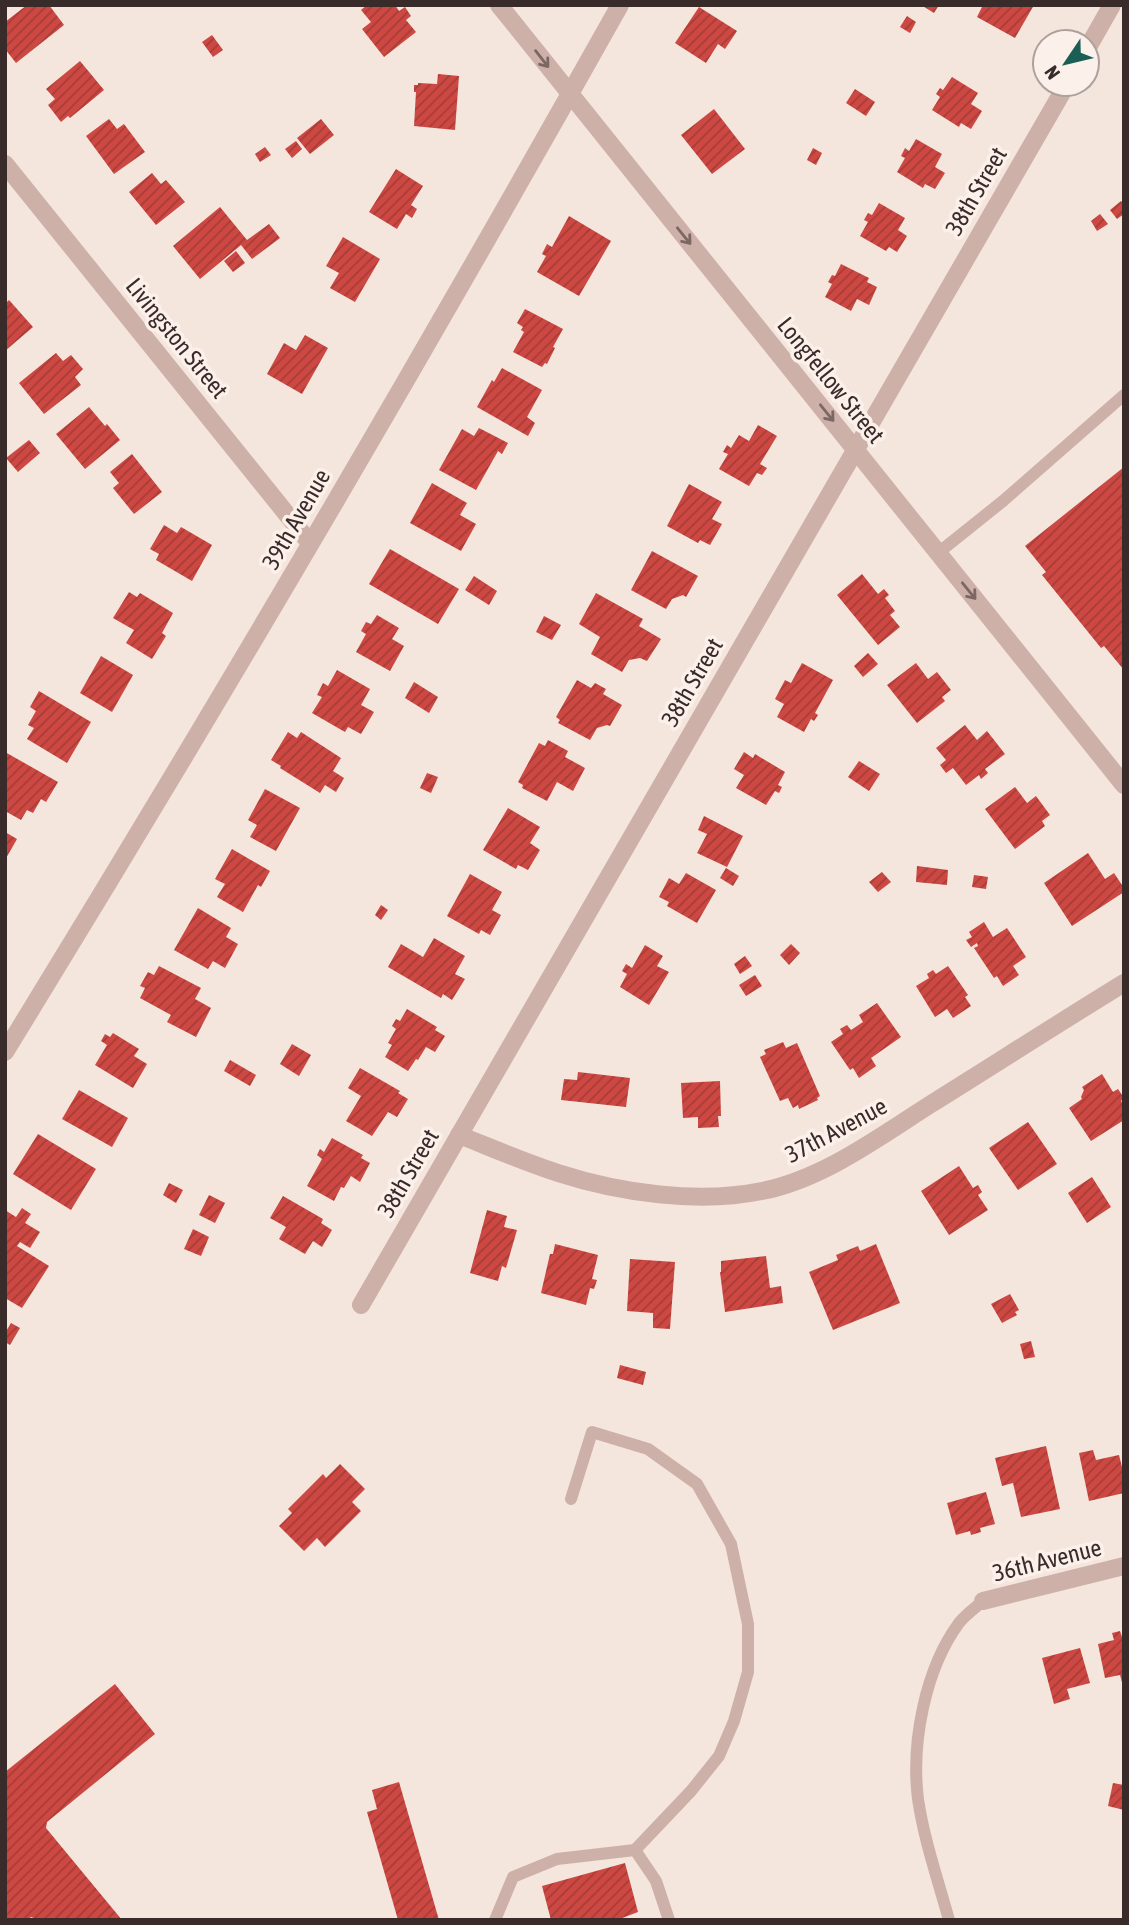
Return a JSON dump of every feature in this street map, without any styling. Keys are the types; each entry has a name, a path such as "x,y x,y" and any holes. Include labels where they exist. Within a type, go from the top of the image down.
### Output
{"street":[{"name":"Longfellow Street","path":"499,5 1124,785"},
{"name":"39th Avenue","path":"5,1052 121,863 310,543 620,5"},
{"path":"1099,28 1112,5"},
{"name":"38th Street","path":"360,1305 1059,98"},
{"name":"Livingston Street","path":"5,164 310,543"},
{"name":"37th Avenue","path":"459,1135 559,1173 658,1195 714,1196 762,1191 806,1178 861,1148 1124,983"},
{"name":"36th Avenue","path":"983,1601 1124,1566"}],"lane":[{"path":"939,553 1124,395"},
{"path":"495,1920 513,1877 557,1859 635,1850 691,1791 719,1756 734,1721 748,1672 748,1624 731,1544 697,1484 648,1449 592,1432 571,1499"},
{"path":"948,1920 918,1799 916,1777 920,1723 930,1683 944,1645 961,1620 983,1601"},
{"path":"635,1850 656,1881 669,1920"}],"building":[{"path":"27,5 49,5 64,25 16,63 5,49 5,22"},
{"path":"367,5 395,5 399,11 405,7 411,16 406,20 416,32 384,57 362,29 371,22 361,10"},
{"path":"921,5 939,5 934,13"},
{"path":"983,5 1034,5 1015,38 977,17"},
{"path":"699,7 737,31 725,49 718,44 706,63 675,43"},
{"path":"907,16 916,22 910,33 900,27"},
{"path":"212,35 223,50 213,57 202,42"},
{"path":"80,61 104,90 70,118 68,116 61,122 48,105 55,99 46,89"},
{"path":"438,74 459,76 455,130 414,126 414,85 437,84"},
{"path":"952,77 978,93 971,104 982,111 971,129 961,123 959,127 932,110 940,97 936,94 940,88 943,90"},
{"path":"855,89 875,102 866,116 846,103"},
{"path":"714,109 745,149 712,174 681,135"},
{"path":"109,119 117,129 124,124 145,152 114,174 86,136"},
{"path":"321,119 334,135 310,154 297,138"},
{"path":"916,139 942,154 935,167 945,173 935,189 925,184 923,188 897,172 905,158 901,156 905,148 909,151"},
{"path":"296,141 302,149 292,158 285,149"},
{"path":"265,147 271,155 260,162 255,154"},
{"path":"813,148 822,153 816,165 807,160"},
{"path":"396,169 423,186 411,205 417,209 412,218 406,214 397,229 369,212"},
{"path":"152,173 161,184 166,180 185,202 156,225 129,192"},
{"path":"1121,201 1124,204 1124,214 1117,219 1110,210"},
{"path":"879,203 905,218 898,230 907,236 897,252 889,247 886,251 860,236 868,222 864,220 868,213 872,215"},
{"path":"220,207 247,240 269,224 280,238 252,259 241,245 200,279 173,246"},
{"path":"1100,214 1108,224 1097,231 1091,221"},
{"path":"569,216 611,241 579,296 537,272 546,256 542,254 547,244 552,247"},
{"path":"343,237 380,259 355,302 330,288 339,273 326,266"},
{"path":"236,251 245,263 233,272 224,261"},
{"path":"841,264 869,278 867,282 877,287 869,305 857,299 851,311 825,297 832,284 828,282 832,275 835,276"},
{"path":"9,300 33,327 5,351 5,304"},
{"path":"525,309 563,329 547,364 542,367 513,352 524,332 521,330 523,327 517,323"},
{"path":"305,335 328,348 302,394 267,374 284,343 296,350"},
{"path":"56,353 63,361 71,355 83,369 75,377 81,385 44,414 19,383"},
{"path":"502,368 542,390 527,417 535,423 528,436 477,407"},
{"path":"89,407 120,440 85,469 56,434"},
{"path":"758,425 777,436 760,464 767,468 762,475 757,473 749,486 719,469 728,454 723,452 727,445 731,448 739,435 749,441"},
{"path":"479,428 508,443 502,454 498,451 476,490 439,470 462,429 474,436"},
{"path":"29,440 40,453 18,472 6,458"},
{"path":"132,454 162,492 134,514 113,488 119,483 110,472"},
{"path":"1124,467 1124,670 1104,646 1101,648 1042,575 1046,572 1025,546"},
{"path":"432,483 467,503 460,515 476,524 461,551 410,523"},
{"path":"689,484 722,502 712,519 722,524 710,545 700,540 698,543 667,526"},
{"path":"164,525 177,533 181,527 212,545 192,581 156,560 159,554 150,549"},
{"path":"390,549 459,589 438,624 369,584"},
{"path":"652,551 698,576 686,597 683,595 672,599 666,609 631,590"},
{"path":"862,574 878,594 884,589 889,595 885,598 895,611 890,615 900,627 878,645 837,595"},
{"path":"474,576 497,591 489,605 465,590"},
{"path":"129,592 137,597 140,593 173,613 162,633 166,636 152,659 126,643 134,630 113,618"},
{"path":"596,593 643,619 639,626 661,639 647,661 640,658 629,660 622,672 591,654 600,637 579,624"},
{"path":"377,615 399,628 392,639 404,646 390,671 356,652 366,634 361,631 366,622 371,624"},
{"path":"544,616 561,625 552,640 536,632"},
{"path":"868,653 878,664 863,677 854,666"},
{"path":"101,656 133,675 112,712 80,693"},
{"path":"802,663 833,680 815,713 818,715 814,721 811,719 804,732 777,717 784,704 775,699 785,680 791,683"},
{"path":"916,663 928,679 937,672 951,690 942,697 945,701 917,723 887,685"},
{"path":"337,670 370,689 361,705 374,712 361,734 348,727 345,732 312,713 322,697 317,695 323,683 328,686"},
{"path":"577,680 591,688 595,683 606,689 603,694 622,705 610,726 597,728 590,740 558,723 560,720 556,717"},
{"path":"414,682 438,697 429,713 405,698"},
{"path":"39,691 91,722 67,763 27,739 34,728 28,725 36,711 30,707"},
{"path":"965,725 977,740 987,731 1005,754 985,769 988,773 981,779 979,775 966,785 953,768 946,773 940,765 946,760 936,748"},
{"path":"288,732 297,738 301,732 341,758 333,771 344,778 336,792 325,785 320,793 271,760"},
{"path":"548,740 568,751 565,757 585,768 573,791 557,782 547,801 522,788 523,785 518,782 539,743 545,746"},
{"path":"5,752 58,782 46,802 41,799 33,813 27,810 21,820 5,811"},
{"path":"744,752 753,758 755,754 785,772 778,785 782,787 779,793 775,791 766,805 736,788 744,775 734,769"},
{"path":"859,761 880,774 869,791 848,777"},
{"path":"427,773 438,777 431,793 420,788"},
{"path":"1015,787 1027,803 1036,796 1050,815 1042,821 1045,826 1015,849 985,809"},
{"path":"265,789 300,808 276,851 250,837 257,825 248,820"},
{"path":"508,808 540,827 530,843 540,850 528,870 518,865 516,869 483,850"},
{"path":"704,816 743,836 727,867 697,853 707,834 698,830"},
{"path":"5,832 17,839 5,860"},
{"path":"232,849 270,871 261,887 258,885 243,912 217,897 225,884 215,879"},
{"path":"1088,853 1105,879 1114,873 1124,892 1072,926 1044,883"},
{"path":"917,866 948,870 947,885 916,882"},
{"path":"726,868 739,876 733,886 720,878"},
{"path":"882,872 891,882 878,892 869,882"},
{"path":"686,873 716,890 697,923 667,906 669,902 659,897 669,878 679,884"},
{"path":"470,874 502,892 492,910 501,915 490,935 481,930 479,934 447,916"},
{"path":"974,875 988,877 986,889 972,887"},
{"path":"381,905 388,910 381,920 375,915"},
{"path":"198,908 231,928 226,937 238,944 225,968 213,961 208,969 174,950"},
{"path":"984,922 993,937 1007,928 1026,957 1013,966 1019,975 1003,986 997,976 994,978 974,948 978,946 977,943 971,947 966,940 972,937 969,932"},
{"path":"434,938 465,956 455,974 465,979 452,1000 443,994 441,998 388,967 401,944 423,957"},
{"path":"791,944 800,953 789,965 780,955"},
{"path":"645,945 663,956 657,966 669,972 649,1005 620,987 627,974 622,971 626,964 632,968"},
{"path":"745,956 752,966 740,974 734,964"},
{"path":"159,966 201,988 195,999 211,1008 196,1037 167,1022 171,1015 140,998 145,988 140,986 148,972 154,975"},
{"path":"948,966 968,995 965,997 971,1006 953,1018 947,1009 935,1017 916,986 929,978 927,974 933,970 936,974"},
{"path":"755,975 762,986 746,996 739,985"},
{"path":"877,1003 901,1037 871,1058 876,1066 859,1078 853,1068 850,1070 831,1042 843,1034 840,1029 847,1025 851,1030 863,1022 859,1015"},
{"path":"407,1009 437,1027 435,1030 445,1036 435,1052 426,1047 408,1071 385,1057 392,1045 388,1043 396,1029 392,1026 396,1019 400,1021"},
{"path":"113,1033 139,1049 134,1056 147,1064 133,1088 95,1065 107,1045 101,1041 105,1034 110,1037"},
{"path":"783,1042 786,1048 797,1043 820,1096 818,1100 799,1109 798,1105 793,1108 788,1098 780,1101 760,1057 766,1054 764,1050"},
{"path":"292,1044 311,1055 299,1076 280,1064"},
{"path":"230,1060 256,1075 250,1086 224,1071"},
{"path":"360,1068 400,1091 398,1093 408,1099 397,1117 388,1112 372,1136 346,1121 361,1096 348,1088"},
{"path":"578,1072 630,1078 626,1107 561,1100 564,1079 577,1080"},
{"path":"1102,1074 1113,1092 1118,1089 1124,1098 1121,1101 1124,1106 1124,1120 1091,1141 1069,1108 1082,1099 1082,1087"},
{"path":"720,1081 719,1127 698,1128 698,1117 683,1118 681,1083"},
{"path":"79,1090 128,1118 112,1147 62,1119"},
{"path":"1028,1122 1057,1164 1018,1190 989,1148"},
{"path":"38,1134 96,1169 71,1210 13,1174"},
{"path":"332,1138 363,1155 361,1158 370,1163 360,1182 351,1176 334,1201 307,1186 322,1159 317,1155 320,1149 324,1152"},
{"path":"959,1166 973,1188 978,1185 982,1192 978,1195 988,1210 949,1235 921,1191"},
{"path":"1092,1177 1111,1207 1087,1223 1068,1193"},
{"path":"169,1183 183,1190 176,1203 163,1195"},
{"path":"209,1195 225,1203 215,1223 199,1215"},
{"path":"283,1196 323,1219 321,1223 332,1230 322,1247 313,1241 305,1254 279,1239 286,1227 270,1218"},
{"path":"22,1208 31,1214 25,1223 40,1232 30,1248 20,1242 17,1246 49,1266 22,1308 5,1298 5,1210 16,1217"},
{"path":"487,1210 507,1216 504,1227 517,1230 506,1268 502,1266 498,1281 470,1273"},
{"path":"193,1229 209,1237 201,1256 184,1249"},
{"path":"555,1244 598,1255 592,1279 597,1280 594,1289 590,1288 586,1305 541,1293"},
{"path":"876,1244 900,1303 833,1330 809,1272 838,1260 836,1255 858,1246 860,1251"},
{"path":"766,1256 770,1288 781,1286 783,1303 725,1312 721,1261"},
{"path":"630,1259 675,1262 670,1329 653,1328 653,1313 627,1311"},
{"path":"1010,1294 1019,1310 1015,1312 1017,1315 1002,1323 991,1304"},
{"path":"11,1323 20,1328 10,1345 5,1342 5,1333"},
{"path":"1031,1341 1035,1357 1024,1359 1020,1344"},
{"path":"620,1365 646,1372 643,1385 617,1378"},
{"path":"1046,1446 1060,1509 1021,1517 1013,1483 1002,1486 995,1458"},
{"path":"1093,1450 1096,1460 1119,1455 1124,1475 1124,1493 1089,1501 1079,1453"},
{"path":"340,1464 365,1489 352,1502 361,1511 325,1547 317,1538 304,1551 279,1526 292,1513 288,1509 323,1474 326,1478"},
{"path":"986,1492 995,1524 980,1528 981,1532 971,1535 970,1531 956,1535 947,1503"},
{"path":"1120,1631 1124,1637 1123,1686 1120,1675 1105,1678 1098,1644 1114,1640 1112,1633"},
{"path":"1080,1648 1090,1683 1067,1689 1070,1699 1054,1704 1042,1658"},
{"path":"115,1684 155,1734 47,1822 46,1828 122,1920 39,1920 31,1917 28,1920 5,1920 5,1772"},
{"path":"399,1782 439,1920 398,1920 367,1812 377,1809 372,1790"},
{"path":"1113,1783 1124,1785 1124,1810 1108,1806"},
{"path":"625,1863 638,1912 617,1920 551,1920 542,1886"}]}
